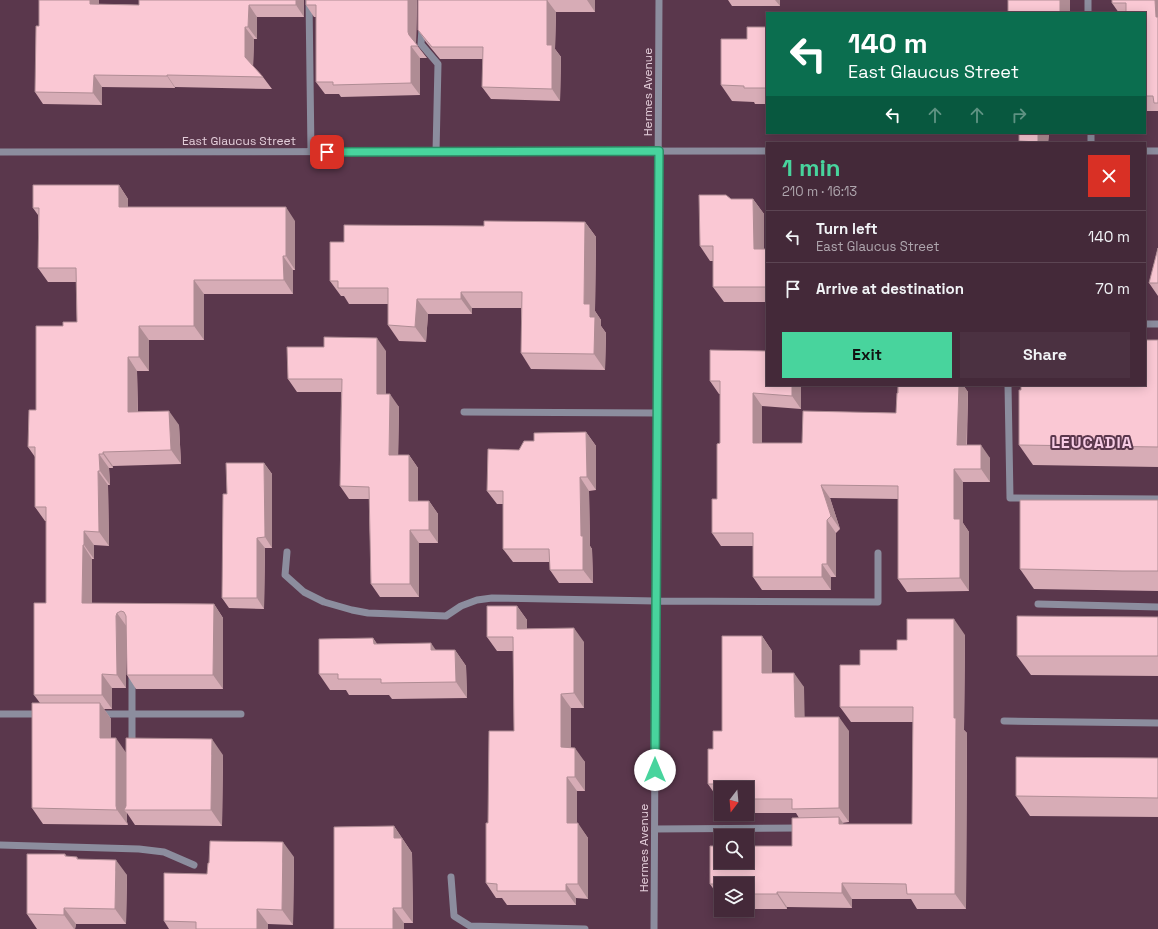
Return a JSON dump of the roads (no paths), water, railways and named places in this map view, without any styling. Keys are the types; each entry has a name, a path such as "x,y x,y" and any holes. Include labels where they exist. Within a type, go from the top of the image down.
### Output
{"street":[{"path":"309,0 311,152"},
{"name":"Hermes Avenue","path":"654,929 659,0"},
{"path":"1088,0 1088,12"},
{"path":"422,22 421,44 438,64 436,152"},
{"name":"East Glaucus Street","path":"0,152 766,151"},
{"path":"1146,151 1158,151"},
{"path":"1146,324 1158,324"},
{"path":"1008,386 1010,498 1158,499"},
{"path":"464,412 657,413"},
{"path":"286,552 285,575 304,592 324,602 368,613 446,616 461,606 477,600 492,598 656,602 878,602 878,553"},
{"path":"1038,604 1158,607"},
{"path":"132,668 132,752"},
{"path":"0,714 47,714"},
{"path":"93,714 241,714"},
{"path":"1004,721 1158,723"},
{"path":"655,829 804,828"},
{"path":"0,846 152,850 164,852 194,864"},
{"path":"451,877 454,916 470,926 585,929"}],"district":[{"name":"LEUCADIA","path":"1092,442"}]}
